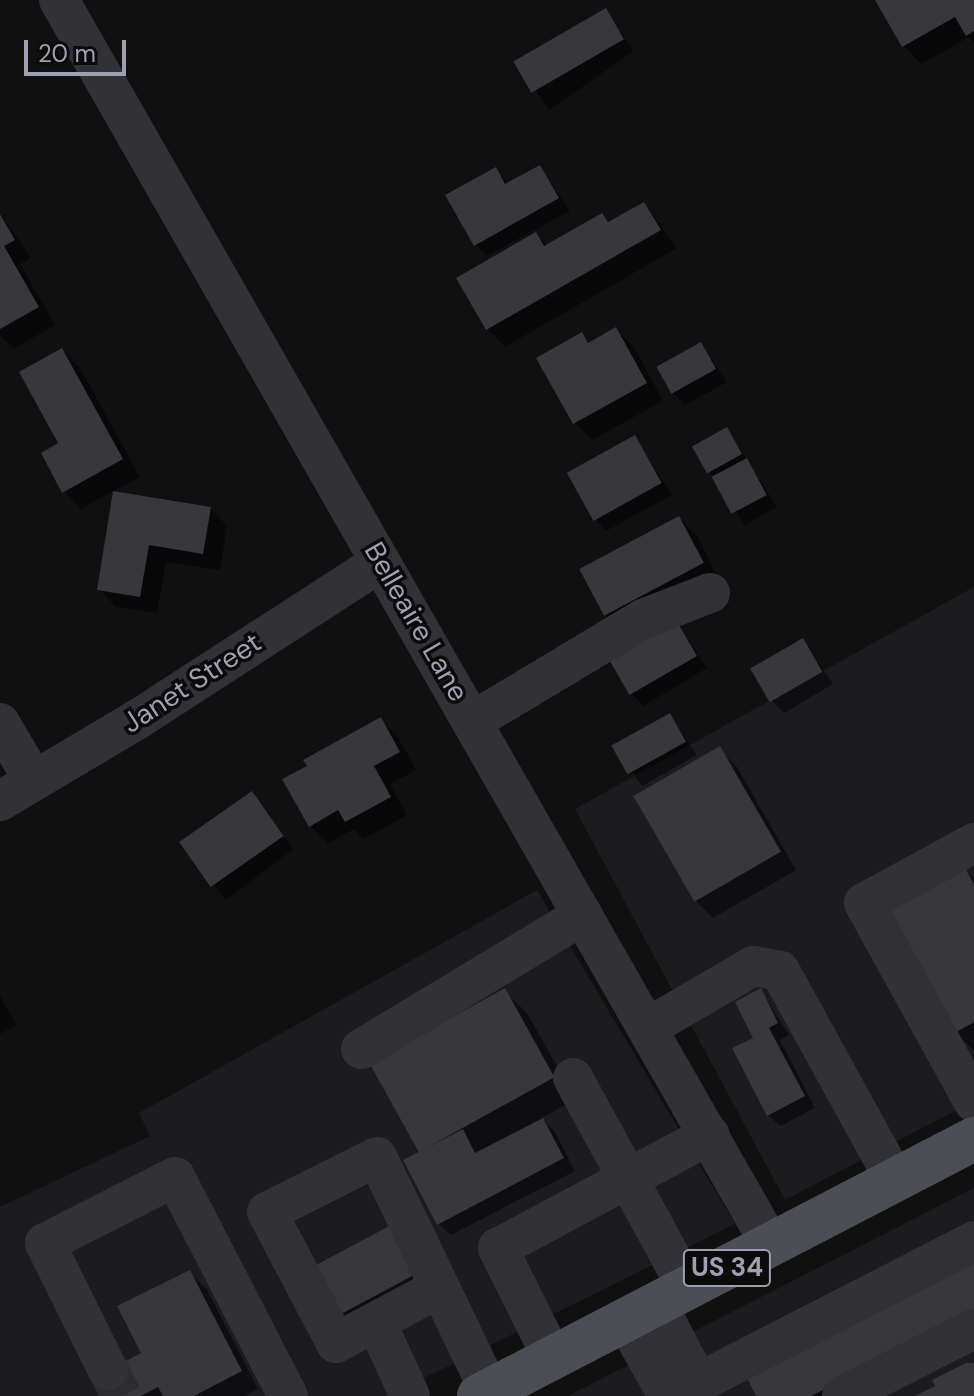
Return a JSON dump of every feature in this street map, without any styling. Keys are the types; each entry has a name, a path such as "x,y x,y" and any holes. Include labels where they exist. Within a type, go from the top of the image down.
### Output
{"main road":[{"name":"US 34","path":"484,1393 974,1139"}],"street":[{"name":"Belleaire Lane","path":"59,0 771,1245"},
{"name":"Janet Street","path":"17,791 381,562"},
{"path":"473,721 643,619 710,593"},
{"path":"0,723 17,791"},
{"path":"974,843 864,903 974,1102"},
{"path":"361,1049 583,915"},
{"path":"647,1028 753,966 780,971 895,1180"},
{"path":"573,1078 628,1181 657,1304 692,1392 974,1241"},
{"path":"552,1357 498,1248 710,1135"},
{"path":"439,1288 336,1343 267,1212 377,1157 441,1281 439,1288 484,1393"},
{"path":"108,1370 45,1243 175,1177 288,1396"},
{"path":"376,1322 410,1396"},
{"path":"842,1396 974,1329"}],"shaded area":[{"path":"974,587 974,1101 785,1200 575,809"},
{"path":"537,890 735,1224 388,1396 0,1396 0,1207 150,1136 139,1113"},
{"path":"974,1188 974,1396 568,1396"}],"building":[{"path":"875,0 974,0 974,31 966,36 955,17 902,47"},
{"path":"606,8 624,39 531,93 513,62"},
{"path":"540,165 559,198 474,246 445,195 496,167 505,184"},
{"path":"644,202 661,230 486,330 456,278 536,232 544,246 602,213 608,222"},
{"path":"0,214 15,240 4,246 39,307 0,329"},
{"path":"616,327 647,383 573,424 536,358 582,332 588,343"},
{"path":"701,342 716,369 671,394 656,367"},
{"path":"62,348 123,459 62,493 41,453 58,443 19,372"},
{"path":"727,427 742,454 707,474 692,446"},
{"path":"635,435 662,483 593,521 567,473"},
{"path":"747,458 767,495 731,514 712,477"},
{"path":"113,491 211,507 203,554 149,545 140,597 97,590"},
{"path":"679,516 704,563 604,616 579,569"},
{"path":"671,611 697,656 629,695 603,650"},
{"path":"803,638 822,672 770,702 750,668"},
{"path":"670,713 686,742 627,774 611,745"},
{"path":"381,717 400,752 374,766 391,797 345,822 338,810 309,827 282,779 307,766 303,760"},
{"path":"720,746 781,852 694,902 633,796"},
{"path":"252,791 284,836 211,887 179,842"},
{"path":"964,866 974,884 974,1022 953,1034 884,912"},
{"path":"505,988 554,1077 419,1152 369,1063"},
{"path":"761,988 778,1023 769,1028 805,1096 767,1116 732,1048 753,1038 735,1002"},
{"path":"543,1118 564,1158 437,1225 403,1160 463,1129 475,1153"},
{"path":"393,1224 419,1273 336,1317 310,1268"},
{"path":"974,1257 974,1316 811,1396 756,1396 746,1376"},
{"path":"190,1270 242,1371 194,1396 163,1396 158,1387 141,1396 108,1396 97,1376 141,1353 117,1306"},
{"path":"966,1363 974,1363 974,1396 915,1396 935,1386 932,1380"}],"tunnel":[{"path":"108,1370 122,1396"}]}
